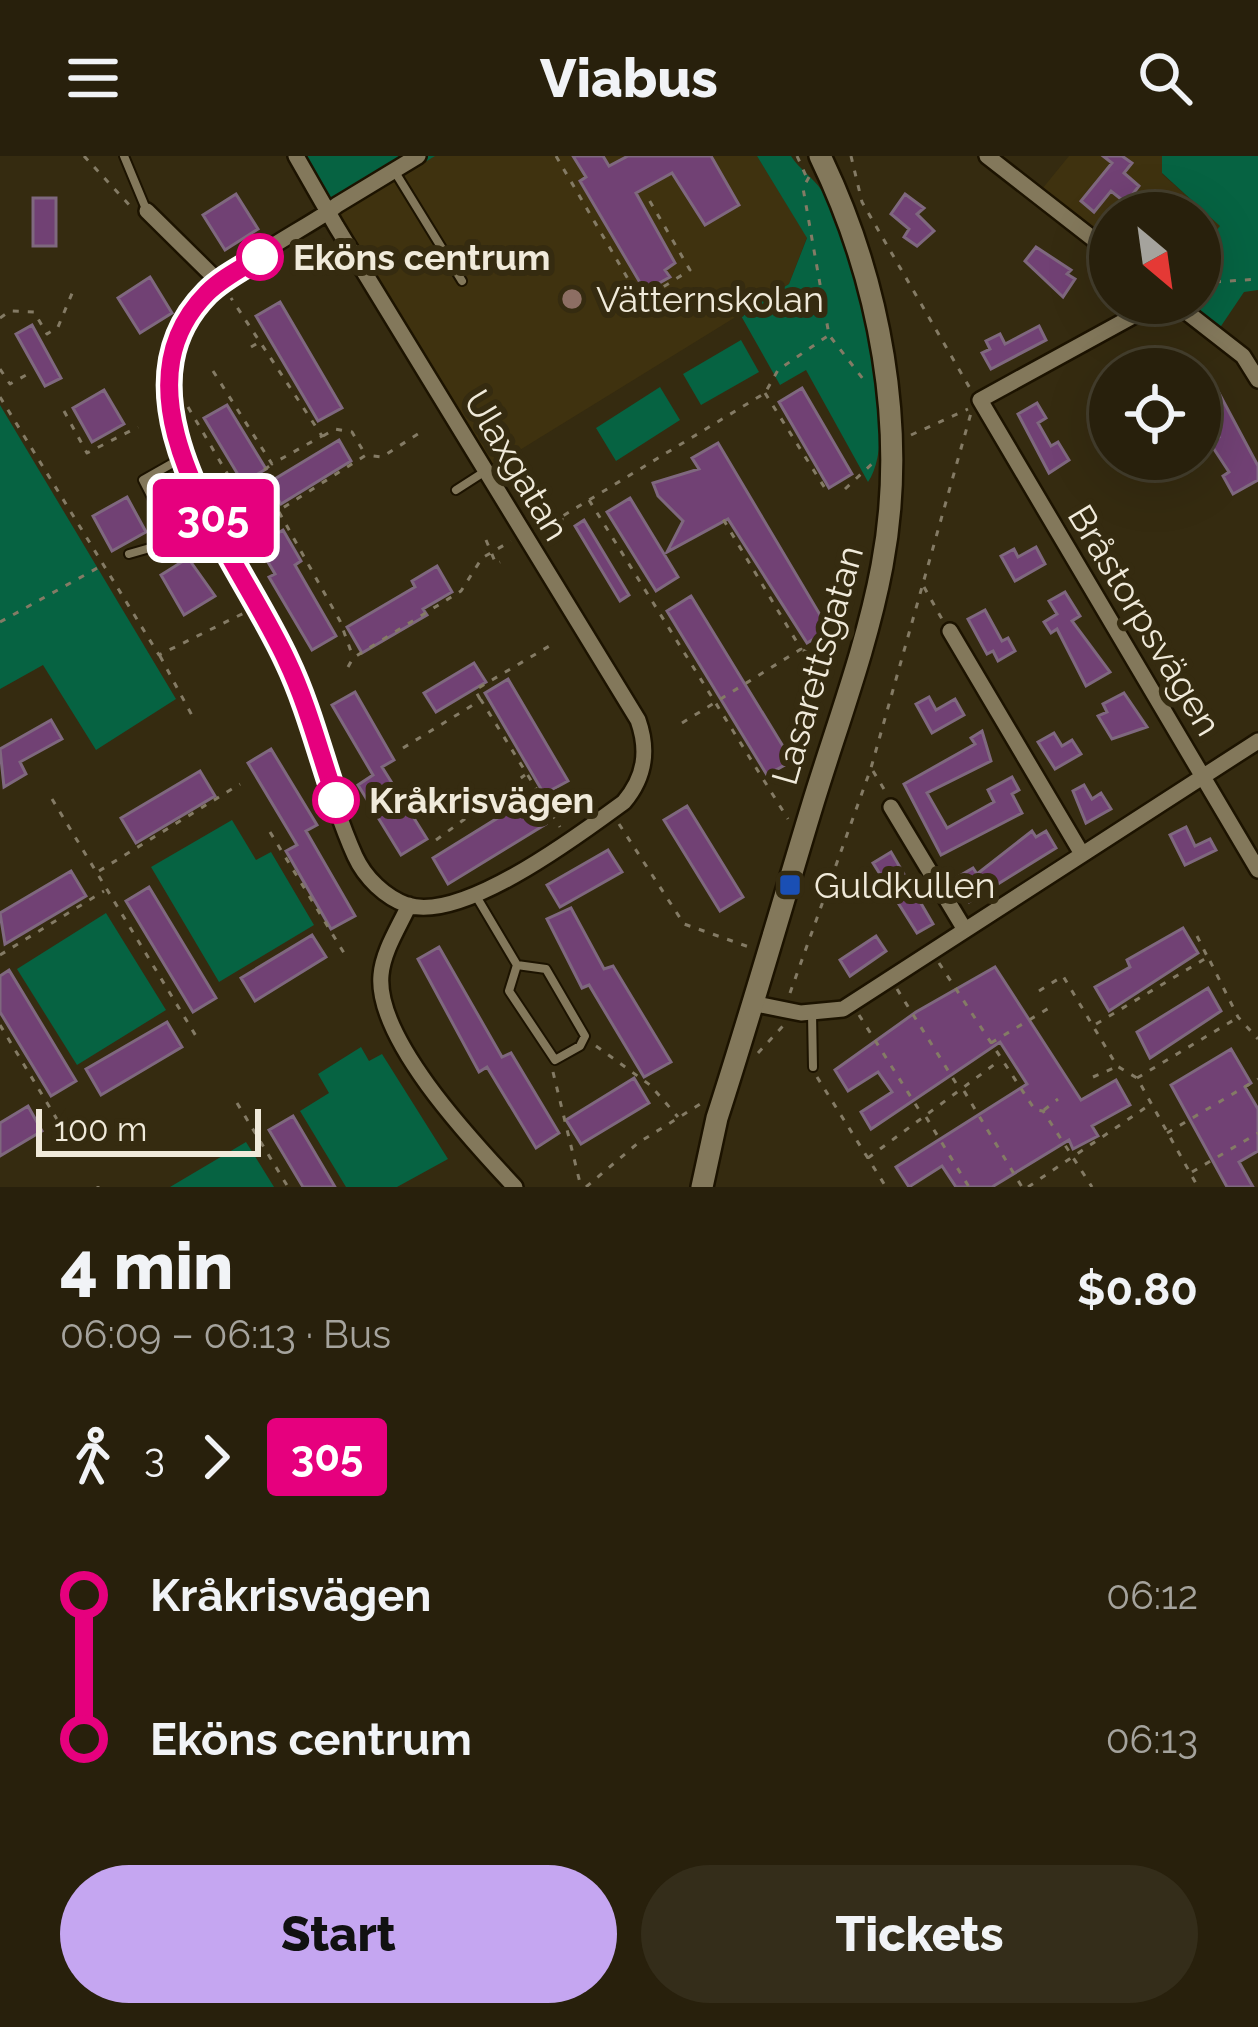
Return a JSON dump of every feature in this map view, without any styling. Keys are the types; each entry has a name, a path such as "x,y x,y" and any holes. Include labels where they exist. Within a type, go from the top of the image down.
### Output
{"street":[{"name":"Ulaxgatan","path":"296,156 638,720 645,752 636,786 611,811"},
{"path":"988,156 1089,235"},
{"path":"405,161 219,282 184,327 171,366 169,404 182,458 289,664 356,856 380,889 409,905 445,908 476,896 611,811"},
{"name":"Lasarettsgatan","path":"702,1187 727,1088 851,679 888,529 892,452 888,391 866,280 818,168"},
{"path":"147,211 219,282"},
{"name":"Bråstorpsvägen","path":"1119,324 980,400 1258,870"},
{"path":"1202,324 1243,356 1258,380"},
{"path":"950,631 1082,854"},
{"path":"756,1004 812,1013 851,1004 1258,741"},
{"path":"892,807 964,930"},
{"path":"409,905 383,964 385,1007 453,1117 509,1185"}],"lane":[{"path":"124,156 147,211"},
{"path":"405,161 462,281"},
{"path":"181,552 142,480 182,458"},
{"path":"456,490 485,472"},
{"path":"129,554 150,548 181,552 246,507"},
{"path":"476,896 517,965 509,991 550,1059 580,1046 584,1039 546,970 517,965"},
{"path":"812,1013 812,1067"}],"path":[{"path":"84,156 132,209 147,211"},
{"path":"556,156 641,301 691,271 648,197"},
{"path":"796,156 818,168"},
{"path":"754,1060 783,1030 785,1011 871,768 975,397 862,202 852,156 818,168 803,188 829,335 875,393 888,391"},
{"path":"1221,282 1258,279"},
{"path":"219,282 322,436"},
{"path":"0,318 10,310 34,312 47,334 58,327 74,291"},
{"path":"348,667 353,658 461,591 490,554 562,517 765,392 778,370 829,335"},
{"path":"250,347 262,340"},
{"path":"0,369 10,384 28,374"},
{"path":"213,371 272,464"},
{"path":"765,392 828,493"},
{"path":"0,397 195,721"},
{"path":"169,404 186,405 246,507 260,515 278,511 366,455 382,457 421,432"},
{"path":"64,411 87,453 137,428"},
{"path":"246,507 253,478 335,429 352,432 366,455"},
{"path":"589,500 792,826"},
{"path":"278,511 340,621 353,658"},
{"path":"720,514 801,649 851,679"},
{"path":"562,517 562,530"},
{"path":"486,540 496,565 500,562"},
{"path":"0,622 101,566"},
{"path":"924,587 950,631"},
{"path":"159,655 260,606"},
{"path":"551,645 475,690 568,838"},
{"path":"682,723 801,649"},
{"path":"403,748 481,700"},
{"path":"871,768 892,807"},
{"path":"436,840 527,774"},
{"path":"96,873 240,784"},
{"path":"52,799 199,1041"},
{"path":"611,811 684,924 802,963"},
{"path":"270,832 344,953"},
{"path":"812,884 832,881"},
{"path":"0,955 106,890"},
{"path":"1197,936 1238,1017 1258,1040"},
{"path":"932,952 1035,1110 1042,1111 1058,1099"},
{"path":"1094,1025 1208,957"},
{"path":"1039,992 1063,976 1118,1066 1137,1078 1198,1187"},
{"path":"890,978 1029,1186 1149,1105"},
{"path":"851,1004 969,1187"},
{"path":"990,1044 1049,1008"},
{"path":"1137,1078 1238,1017"},
{"path":"0,1025 61,1126"},
{"path":"783,1030 811,1033"},
{"path":"584,1039 650,1085 678,1117"},
{"path":"550,1059 583,1187 678,1117 727,1088"},
{"path":"868,1158 1000,1060"},
{"path":"1093,1077 1118,1066"},
{"path":"812,1067 886,1187"},
{"path":"1166,1134 1258,1079"},
{"path":"237,1103 288,1187"},
{"path":"1042,1111 1092,1187"},
{"path":"1190,1174 1258,1133"}],"shaded area":[{"name":"Vätternskolan","path":"434,156 757,156 807,237 789,284 484,472 330,219"},
{"path":"1069,156 1162,156 1162,174 1182,192 1089,192 1089,238 1038,194"}],"green space":[{"path":"291,156 435,156 330,219"},
{"path":"757,156 791,156 822,191 847,252 877,381 878,457 868,482 806,370 780,385 740,314 789,284 807,238"},
{"path":"1162,156 1258,156 1258,290 1244,292 1213,338 1194,324 1221,324 1221,192 1183,192 1162,173"},
{"path":"741,340 759,372 701,405 683,374"},
{"path":"660,387 680,420 616,461 596,428"},
{"path":"0,405 176,699 96,750 43,665 0,689"},
{"path":"232,820 256,860 271,852 314,925 219,982 151,867"},
{"path":"106,913 166,1010 77,1065 17,969"},
{"path":"361,1047 369,1061 382,1054 448,1159 397,1187 346,1187 300,1111 329,1093 318,1074"},
{"path":"246,1142 274,1187 170,1187"}],"building":[{"path":"573,156 603,156 609,166 628,156 711,156 739,205 705,225 672,173 636,193 675,263 665,270 670,277 645,291 580,181 586,177"},
{"path":"1103,156 1122,156 1132,163 1124,173 1139,186 1134,192 1089,192 1089,208 1081,201 1112,163"},
{"path":"236,194 258,229 225,250 203,215"},
{"path":"905,194 924,208 917,214 934,231 917,246 904,237 909,229 891,214"},
{"path":"33,198 56,198 56,246 33,246"},
{"path":"1036,247 1071,270 1067,274 1075,279 1063,297 1025,261"},
{"path":"150,277 172,313 140,333 118,298"},
{"path":"280,302 342,408 318,421 256,316"},
{"path":"32,325 61,378 45,386 16,334"},
{"path":"1039,326 1046,340 991,369 982,353 990,349 986,341 1000,334 1005,344"},
{"path":"802,388 852,474 829,488 779,402"},
{"path":"104,390 124,424 92,442 73,408"},
{"path":"1221,397 1258,466 1258,480 1233,494 1223,476 1229,472 1221,460"},
{"path":"1037,403 1046,418 1038,423 1051,446 1058,442 1069,460 1049,473 1018,414"},
{"path":"227,405 266,469 243,483 204,418"},
{"path":"339,440 351,461 281,504 268,483"},
{"path":"718,443 829,630 807,643 728,519 667,552 683,521 658,496 653,483 699,469 692,458"},
{"path":"127,497 146,532 112,551 93,516"},
{"path":"630,498 678,577 656,591 607,512"},
{"path":"584,520 629,595 620,601 575,526"},
{"path":"283,530 301,561 295,565 336,636 312,650 269,577 275,574 258,545"},
{"path":"1036,547 1045,564 1015,581 1001,556 1014,549 1018,557"},
{"path":"188,558 215,596 184,615 161,575"},
{"path":"437,566 452,592 423,609 427,615 362,653 347,627 415,587 412,581"},
{"path":"1065,592 1080,616 1072,621 1110,672 1086,686 1057,629 1051,633 1044,622 1057,614 1049,601"},
{"path":"691,596 792,761 767,775 667,611"},
{"path":"985,610 1002,641 1008,638 1015,651 998,661 993,651 987,654 968,619"},
{"path":"474,663 486,682 436,712 424,693"},
{"path":"508,679 568,781 544,794 485,693"},
{"path":"355,692 394,760 382,767 427,839 401,855 358,785 373,775 332,705"},
{"path":"1124,693 1147,727 1112,739 1098,716 1107,712 1103,704"},
{"path":"929,697 936,710 955,699 964,715 932,733 916,704"},
{"path":"51,720 62,739 20,762 26,774 4,787 0,749"},
{"path":"982,731 991,761 927,793 947,828 994,802 988,790 1012,777 1019,790 1012,794 1022,813 941,855 904,784 975,744 971,738"},
{"path":"1054,733 1062,746 1072,740 1081,754 1055,769 1038,742"},
{"path":"271,749 317,825 306,831 355,916 331,929 286,851 297,845 248,763"},
{"path":"200,771 215,796 136,843 121,818"},
{"path":"1084,785 1092,799 1101,793 1111,809 1086,823 1073,791"},
{"path":"530,798 546,824 448,884 433,858"},
{"path":"687,806 743,897 720,911 664,820"},
{"path":"1186,827 1195,846 1210,839 1216,850 1185,865 1170,835"},
{"path":"1032,831 1036,837 1046,831 1056,848 969,902 954,879 973,868 977,874"},
{"path":"608,850 622,872 560,907 547,885"},
{"path":"891,852 933,924 917,933 873,863"},
{"path":"71,871 86,896 5,944 0,913"},
{"path":"149,887 216,998 193,1012 126,901"},
{"path":"571,908 604,969 613,966 671,1062 644,1077 589,985 582,988 547,919"},
{"path":"1183,928 1198,953 1109,1011 1095,987 1130,967 1127,960"},
{"path":"312,935 326,957 255,1001 241,978"},
{"path":"876,936 886,951 850,976 840,960"},
{"path":"439,947 502,1057 511,1053 559,1133 536,1148 487,1067 479,1072 418,959"},
{"path":"995,967 1081,1100 1116,1080 1130,1105 1092,1126 1098,1136 1073,1149 1069,1140 992,1187 956,1187 942,1166 909,1187 896,1167 1027,1084 1000,1042 871,1129 861,1112 892,1092 878,1072 848,1091 835,1070 916,1012"},
{"path":"9,970 76,1081 51,1096 0,1012 0,976"},
{"path":"1208,988 1221,1011 1150,1058 1137,1032"},
{"path":"167,1022 182,1047 101,1095 86,1069"},
{"path":"1231,1049 1251,1083 1245,1087 1258,1109 1258,1151 1239,1162 1253,1187 1227,1187 1171,1085"},
{"path":"634,1078 649,1103 581,1144 566,1120"},
{"path":"28,1106 42,1131 0,1156 0,1123"},
{"path":"293,1116 335,1187 303,1187 269,1130"}],"bus line":[{"name":"305","path":"260,257 208,292 184,327 169,380 172,430 186,468 289,664 336,800"}],"place":[{"name":"Eköns centrum","path":"260,257"},
{"name":"Vätternskolan","path":"572,299"},
{"name":"Kråkrisvägen","path":"336,800"},
{"name":"Guldkullen","path":"790,885"}]}
